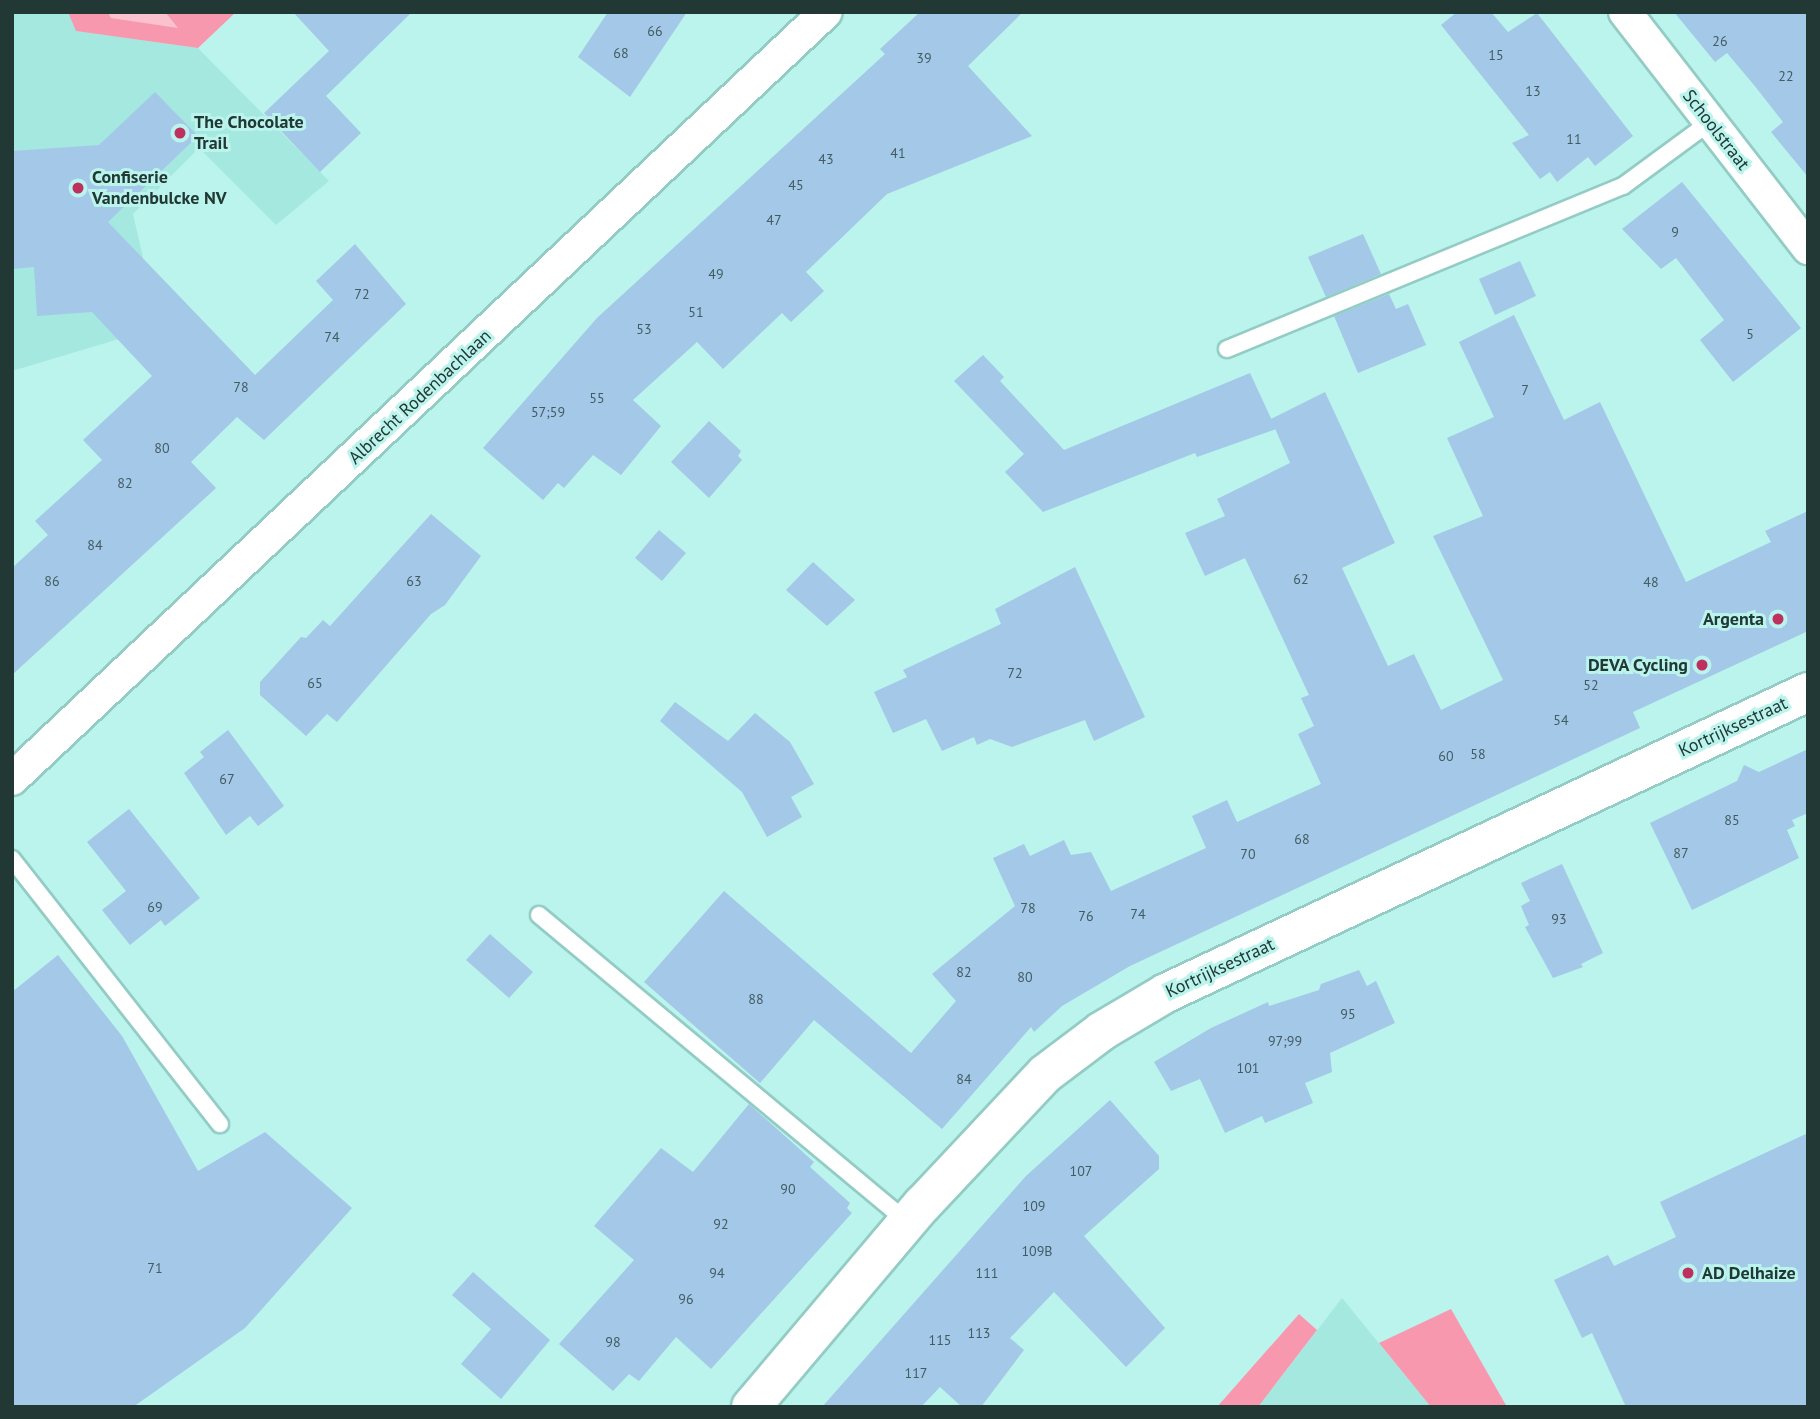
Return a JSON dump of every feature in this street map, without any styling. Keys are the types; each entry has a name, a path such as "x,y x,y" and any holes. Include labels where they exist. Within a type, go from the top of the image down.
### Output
{"street":[{"name":"Albrecht Rodenbachlaan","path":"12,779 826,12"},
{"name":"Schoolstraat","path":"1625,12 1808,248"},
{"name":"Kortrijksestraat","path":"751,1407 908,1222 1045,1074 1102,1031 1166,992 1808,692"}],"lane":[{"path":"1227,349 1623,186 1710,122"},
{"path":"12,859 220,1124"},
{"path":"539,915 908,1222"}],"shaded area":[{"path":"12,12 68,12 77,31 198,48 329,181 276,225 199,148 133,214 159,327 12,371"},
{"path":"68,12 108,12 111,18 178,28 165,12 236,12 198,48 76,31"},
{"path":"108,12 165,12 179,29 111,18"},
{"path":"1342,1298 1431,1407 1258,1407"},
{"path":"1451,1309 1507,1407 1431,1407 1379,1343"},
{"path":"1299,1314 1317,1330 1258,1407 1217,1407"}],"building":[{"path":"293,12 412,12 326,96 361,133 320,172 264,113 329,51"},
{"path":"608,12 687,12 630,97 578,57"},
{"path":"920,12 1023,12 968,66 1032,136 887,194 806,272 824,291 791,322 782,313 723,369 697,342 633,400 661,426 621,475 593,455 564,488 558,483 543,500 483,448 597,318 885,54 880,49"},
{"path":"1457,12 1491,12 1508,32 1537,13 1633,136 1595,166 1588,157 1557,182 1550,172 1540,179 1512,143 1529,135 1441,25"},
{"path":"1674,12 1808,12 1808,177 1771,132 1783,122 1754,85 1727,53 1715,62"},
{"path":"155,92 198,136 108,222 255,375 333,300 316,281 355,244 406,304 264,440 237,417 191,462 216,488 12,675 12,568 48,535 35,521 102,460 83,440 152,376 92,312 37,316 34,267 12,269 12,151 99,145"},
{"path":"1682,182 1801,328 1733,382 1700,340 1724,320 1676,258 1661,269 1622,229"},
{"path":"1363,234 1381,274 1326,297 1308,257"},
{"path":"1520,261 1536,296 1495,315 1479,279"},
{"path":"1389,294 1396,309 1408,304 1426,345 1358,373 1334,316"},
{"path":"1514,315 1564,420 1600,402 1686,582 1771,542 1765,531 1808,511 1808,631 1633,712 1640,728 1130,966 1062,1006 1034,1032 1031,1027 942,1129 814,1020 760,1083 644,982 724,891 911,1053 956,1001 932,974 1015,906 993,858 1024,844 1030,856 1064,840 1071,855 1091,852 1111,891 1206,848 1192,816 1227,800 1237,822 1321,784 1298,734 1314,726 1301,698 1309,695 1245,558 1205,576 1185,533 1225,516 1217,499 1290,463 1271,419 1325,392 1395,543 1342,568 1388,666 1414,654 1441,710 1503,680 1433,536 1483,516 1447,438 1494,417 1459,342"},
{"path":"983,355 1004,377 1000,381 1064,450 1250,373 1276,429 1197,457 1195,453 1043,512 1005,472 1024,454 954,381"},
{"path":"709,421 741,451 738,456 742,460 709,498 671,462"},
{"path":"431,514 481,556 445,605 431,614 337,722 327,714 306,736 260,695 260,682 301,637 306,638 323,620 330,626"},
{"path":"659,530 686,553 662,581 635,558"},
{"path":"813,562 855,600 827,626 786,590"},
{"path":"1075,567 1145,717 1094,741 1085,720 1012,747 990,739 977,745 974,737 942,751 926,719 893,733 874,692 907,677 903,670 1001,624 995,609"},
{"path":"675,702 728,741 755,713 790,742 814,784 791,797 802,817 767,837 742,792 660,721"},
{"path":"228,730 284,806 258,826 250,816 226,835 184,773 204,757 200,752"},
{"path":"1808,749 1808,813 1792,820 1795,826 1787,830 1799,858 1692,910 1650,823 1737,781 1744,765 1759,772"},
{"path":"129,809 200,898 165,926 161,920 130,945 102,910 126,891 87,842"},
{"path":"1562,864 1603,953 1581,964 1583,967 1553,978 1525,927 1529,925 1521,906 1530,901 1521,883"},
{"path":"490,934 533,972 509,998 466,960"},
{"path":"58,955 122,1036 198,1171 265,1132 352,1208 245,1328 133,1407 12,1407 12,992"},
{"path":"1359,970 1367,986 1376,981 1395,1023 1330,1053 1332,1072 1305,1083 1313,1103 1265,1123 1262,1116 1225,1133 1200,1079 1171,1091 1154,1062 1211,1028 1268,1002 1269,1006 1319,990 1321,984"},
{"path":"1110,1100 1159,1156 1159,1169 1084,1236 1165,1328 1126,1367 1054,1292 1010,1338 1024,1350 981,1407 962,1407 940,1387 921,1407 822,1407 1026,1176"},
{"path":"749,1104 814,1162 810,1167 850,1203 847,1208 852,1213 711,1369 676,1337 639,1381 629,1374 613,1391 559,1344 634,1260 594,1226 661,1148 693,1172"},
{"name":"AD Delhaize","path":"1808,1133 1808,1407 1626,1407 1592,1333 1582,1338 1554,1280 1608,1255 1614,1266 1676,1237 1660,1202"},
{"path":"473,1272 550,1340 501,1399 461,1364 491,1329 452,1295"}],"place":[{"name":"The Chocolate Trail","path":"180,133"},
{"name":"Confiserie Vandenbulcke NV","path":"78,188"},
{"name":"Argenta","path":"1778,619"},
{"name":"DEVA Cycling","path":"1702,665"},
{"name":"AD Delhaize","path":"1688,1273"}]}
